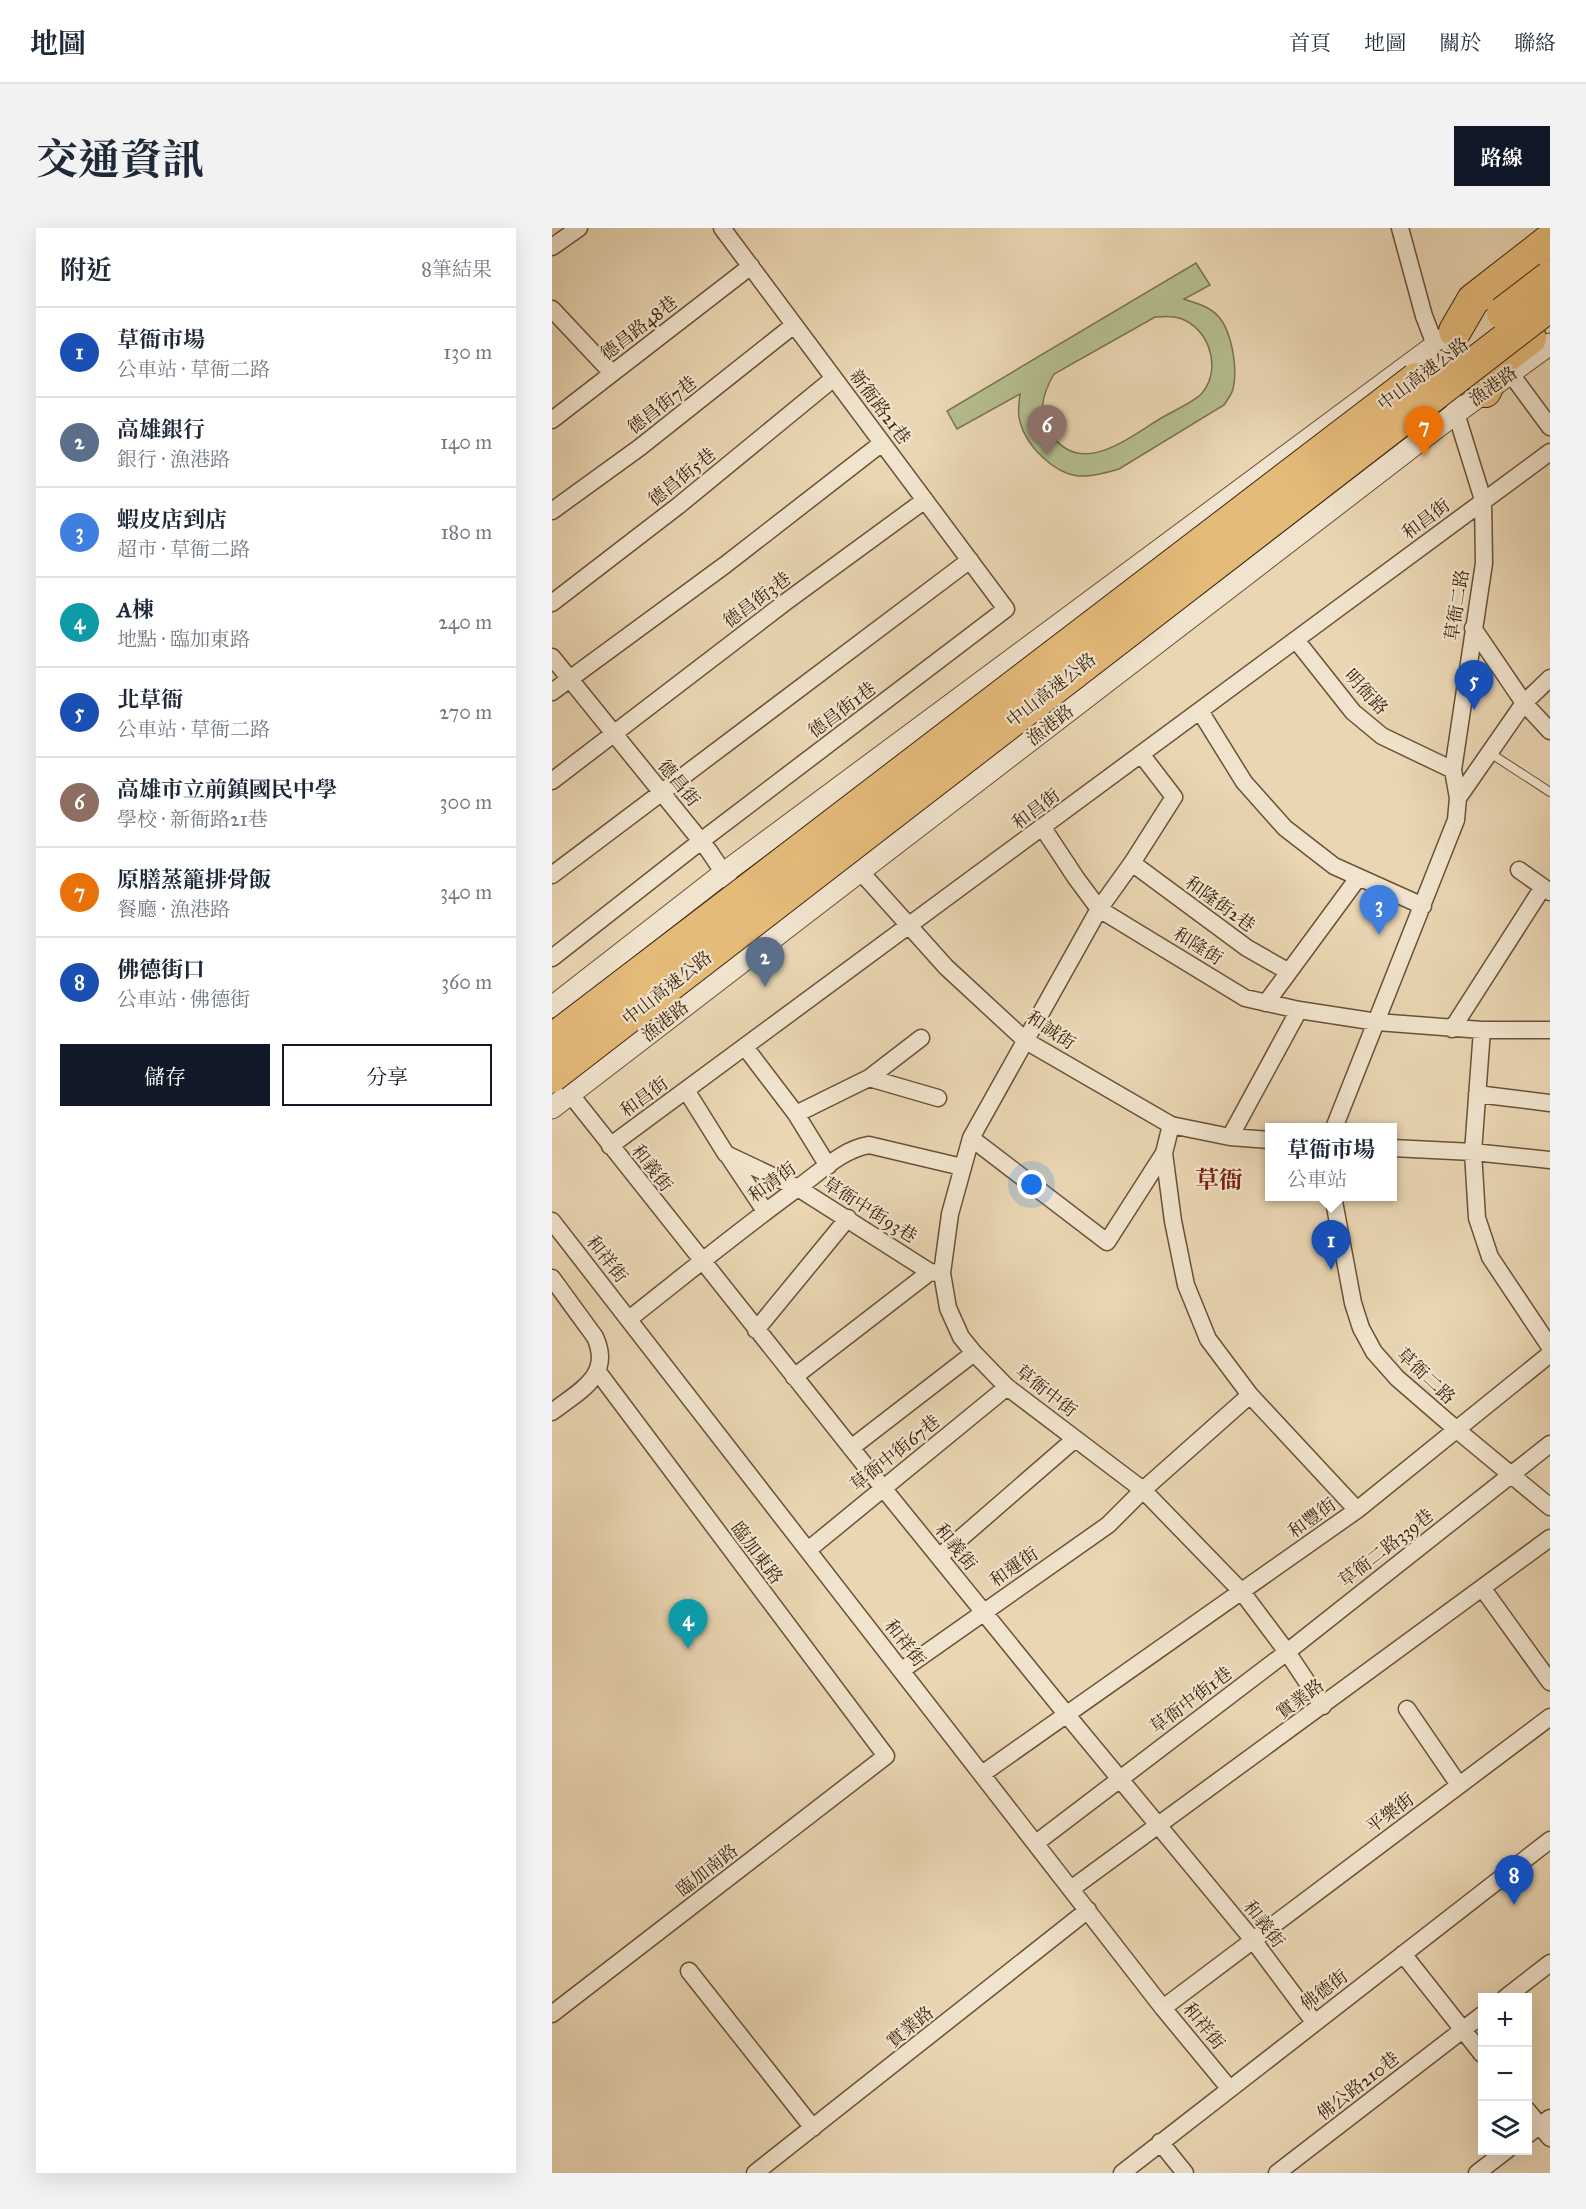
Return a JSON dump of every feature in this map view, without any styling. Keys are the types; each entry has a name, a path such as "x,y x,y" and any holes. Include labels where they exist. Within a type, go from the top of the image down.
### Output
{"highway":[{"path":"1444,345 1473,300 1550,240"},
{"name":"中山高速公路","path":"552,1040 1550,277"},
{"name":"中山高速公路","path":"561,1085 1550,304"},
{"path":"1485,391 1500,361 1550,323"}],"street":[{"path":"552,247 579,228"},
{"name":"新衙路21巷","path":"722,228 1006,609"},
{"name":"草衙二路","path":"1336,1123 1456,820 1458,798 1453,770 1484,563 1483,500 1456,413 1444,345 1424,315 1400,228"},
{"path":"552,1007 724,873 1444,345 1550,258"},
{"name":"德昌路48巷","path":"552,420 751,266"},
{"path":"552,309 612,373"},
{"name":"德昌街7巷","path":"552,511 639,448 794,325"},
{"name":"漁港路","path":"552,1108 561,1085 767,941 1456,413 1550,344"},
{"path":"1511,374 1550,427"},
{"name":"德昌街5巷","path":"552,603 678,506 834,378"},
{"path":"552,692 725,565 882,443"},
{"name":"和昌街","path":"610,1146 1550,452"},
{"name":"德昌街3巷","path":"552,781 787,601 925,500"},
{"path":"552,876 970,560"},
{"name":"德昌街1巷","path":"552,958 701,841 1006,609"},
{"path":"1473,628 1524,703 1550,731"},
{"name":"明衙路","path":"1296,640 1360,718 1382,736 1453,770"},
{"name":"德昌街","path":"552,657 701,841 767,941"},
{"path":"1458,798 1524,703 1550,678"},
{"path":"1200,711 1244,782 1285,828 1334,866 1423,906"},
{"name":"草衙中街","path":"1141,754 1174,797 1132,863 1099,909 971,1138 936,1272 961,1337 974,1353 1007,1387 1143,1490 1242,1592 1287,1652 1323,1706"},
{"name":"和隆街","path":"1043,828 1076,879 1099,909 1245,998 1299,1010 1377,1022 1452,1029 1549,1029"},
{"name":"和隆街2巷","path":"1132,863 1247,948 1289,972"},
{"path":"1452,1029 1547,889 1519,870"},
{"name":"和誠街","path":"860,871 946,967 1026,1041 1171,1125 1230,1137 1265,1140"},
{"path":"1266,1003 1358,878"},
{"path":"1230,1137 1299,1010"},
{"path":"1482,1030 1473,1152 1477,1218 1490,1257 1550,1347"},
{"path":"796,1114 869,1078 921,1038"},
{"path":"745,1047 796,1114 828,1166"},
{"path":"869,1078 938,1098"},
{"name":"和義街","path":"561,1085 883,1488 1253,1940 1314,2022"},
{"path":"686,1090 765,1212"},
{"path":"1477,1094 1550,1103"},
{"name":"和豐街","path":"982,1774 1357,1509 1250,1395 1208,1339 1186,1285 1173,1221 1164,1153 1171,1125"},
{"path":"971,1138 1107,1242 1164,1153"},
{"name":"和清街","path":"629,1319 765,1212 858,1147 869,1145 962,1167"},
{"path":"1397,1148 1473,1152 1550,1160"},
{"name":"草衙中街93巷","path":"726,1154 798,1188 936,1272"},
{"name":"草衙二路","path":"1334,1201 1353,1303 1361,1328 1374,1352 1397,1378 1456,1430 1550,1507"},
{"path":"756,1330 848,1218"},
{"name":"和祥街","path":"552,1221 1163,2008 1229,2088"},
{"path":"794,1377 936,1272"},
{"path":"552,1278 595,1336 600,1347 598,1372 591,1381 552,1412"},
{"path":"851,1448 974,1353"},
{"path":"1357,1509 1550,1354"},
{"name":"臨加東路","path":"598,1372 886,1756"},
{"name":"草衙中街67巷","path":"808,1550 1007,1387"},
{"name":"和運街","path":"902,1670 1108,1525 1143,1490 1250,1395"},
{"path":"939,1557 1075,1438"},
{"name":"草衙二路339巷","path":"1287,1652 1509,1474 1550,1444"},
{"name":"實業路","path":"1071,1889 1550,1538"},
{"path":"1482,1589 1550,1682"},
{"name":"草衙中街1巷","path":"1036,1843 1287,1652"},
{"path":"1407,1709 1459,1785"},
{"name":"平樂街","path":"1163,2008 1550,1717"},
{"name":"臨加南路","path":"552,2014 886,1756"},
{"name":"佛德街","path":"1122,2173 1550,1840"},
{"name":"實業路","path":"755,2173 1088,1910"},
{"path":"1403,1954 1478,2049"},
{"path":"1511,1993 1550,1963"},
{"path":"689,1971 813,2128"},
{"name":"佛公路210巷","path":"1276,2173 1478,2018"},
{"path":"1532,2116 1542,2129"},
{"path":"1160,2142 1185,2173"},
{"path":"1477,2173 1502,2155"}],"lane":[{"path":"1490,753 1550,792"}],"green space":[{"path":"1196,263 1210,285 1184,299 1206,307 1218,316 1227,331 1233,351 1234,381 1232,391 1224,405 1119,469 1099,474 1078,476 1059,470 1034,448 1020,422 1018,412 1020,394 957,429 947,411","holes":["1155,317 1174,317 1186,321 1203,336 1209,347 1212,371 1202,393 1190,403 1106,450 1077,453 1063,447 1051,434 1043,411 1046,389 1054,374"]}],"place":[{"name":"高雄市立前鎮國民中學","path":"1047,455"},
{"name":"原膳蒸籠排骨飯","path":"1424,456"},
{"name":"北草衙","path":"1474,710"},
{"name":"蝦皮店到店","path":"1379,935"},
{"name":"高雄銀行","path":"765,987"},
{"name":"草衙市場","path":"1331,1270"},
{"name":"A棟","path":"688,1649"},
{"name":"佛德街口","path":"1514,1905"}],"district":[{"name":"草衙","path":"1219,1180"}]}
